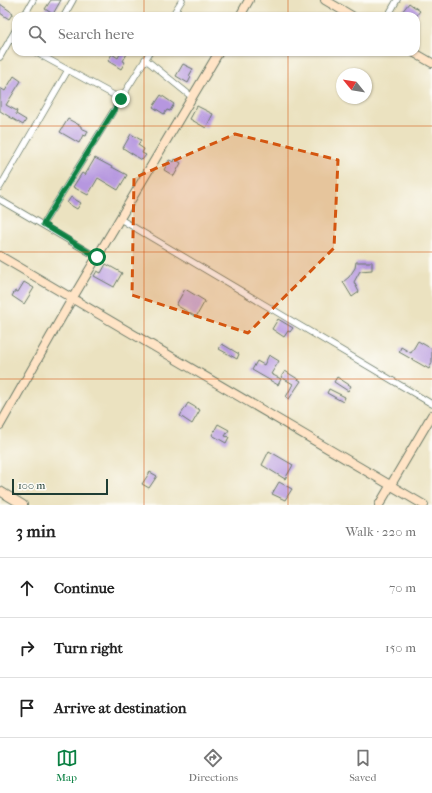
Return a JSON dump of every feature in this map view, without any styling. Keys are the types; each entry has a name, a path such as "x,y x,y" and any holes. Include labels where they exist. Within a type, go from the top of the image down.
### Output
{"street":[{"path":"26,12 33,0"},
{"path":"66,12 73,0"},
{"path":"174,12 182,0"},
{"path":"242,12 249,0"},
{"path":"325,0 345,12"},
{"path":"390,12 397,0"},
{"path":"0,57 12,41"},
{"path":"45,56 121,99"},
{"path":"43,224 147,56"},
{"path":"0,425 72,299 217,56"},
{"path":"420,56 432,63"},
{"path":"145,59 192,97"},
{"path":"0,187 68,70"},
{"path":"0,200 97,257"},
{"path":"120,219 432,404"},
{"path":"0,256 424,505"},
{"path":"379,505 432,415"},
{"path":"0,491 24,505"}],"highlighted area":[{"path":"235,134 338,160 334,248 248,333 132,295 134,178"}],"building":[{"path":"51,0 61,0 54,12 50,12 45,9"},
{"path":"409,3 420,11 419,12 402,12"},
{"path":"0,4 12,12 12,14 9,19 0,13"},
{"path":"111,56 118,58 119,56 126,56 123,61 125,62 121,69 108,61"},
{"path":"183,64 193,69 189,76 191,77 188,83 176,76"},
{"path":"14,76 21,81 6,105 17,111 16,114 26,120 23,125 0,111 0,88 5,91"},
{"path":"161,95 174,104 170,111 167,110 164,114 153,107"},
{"path":"197,106 213,114 206,128 190,119"},
{"path":"68,119 88,131 86,136 83,135 79,143 60,132"},
{"path":"131,134 141,140 138,145 144,149 142,153 146,155 142,160 123,148"},
{"path":"95,158 127,175 118,190 98,178 88,195 73,187 82,173 85,175"},
{"path":"175,159 181,163 174,176 164,170 169,160 174,162"},
{"path":"71,197 81,203 77,209 67,203"},
{"path":"356,262 372,262 372,270 360,271 354,282 359,292 352,297 343,282 349,277 355,268"},
{"path":"106,264 122,273 114,287 94,276 97,271 101,273"},
{"path":"24,282 34,288 24,304 12,296 15,291 18,292"},
{"path":"185,289 205,301 196,317 176,305"},
{"path":"278,319 293,328 290,332 288,331 284,337 272,329"},
{"path":"418,341 432,349 432,363 429,369 399,352 401,347 411,353"},
{"path":"222,344 239,354 237,359 219,349"},
{"path":"269,355 279,361 271,374 281,379 278,385 252,370 257,361 264,365"},
{"path":"285,371 301,381 289,399 286,397 293,384 281,377"},
{"path":"337,377 351,386 348,391 334,382"},
{"path":"329,389 345,397 343,402 327,393"},
{"path":"188,403 200,410 192,424 180,416"},
{"path":"218,424 229,430 225,436 229,437 226,443 212,435"},
{"path":"269,451 293,465 285,479 262,465"},
{"path":"150,472 157,476 149,488 142,484"},
{"path":"279,482 292,489 285,500 272,494"}],"route":[{"path":"97,257 43,224 121,99"}]}
